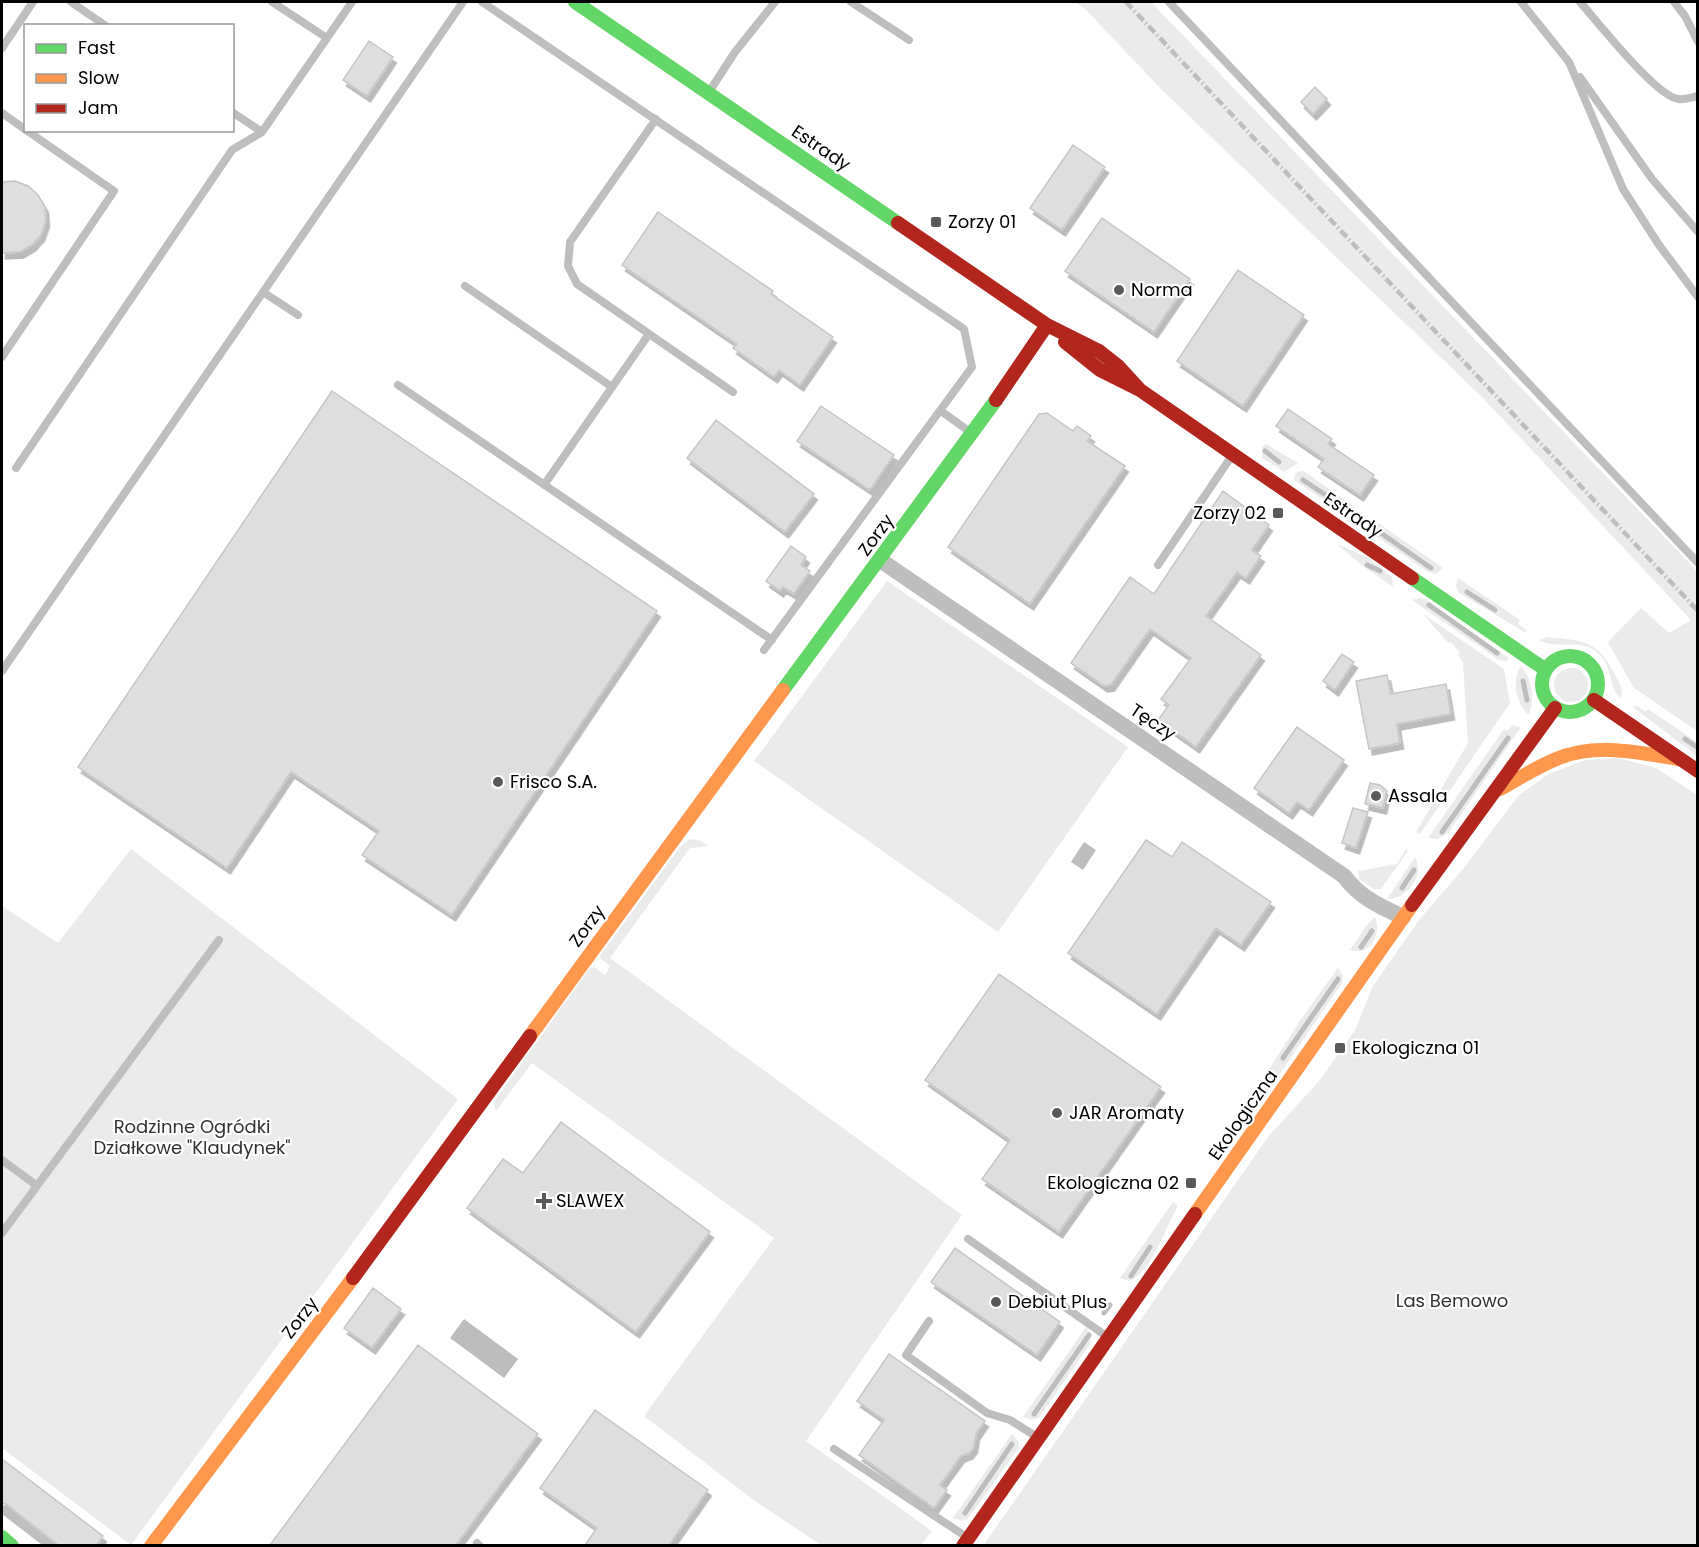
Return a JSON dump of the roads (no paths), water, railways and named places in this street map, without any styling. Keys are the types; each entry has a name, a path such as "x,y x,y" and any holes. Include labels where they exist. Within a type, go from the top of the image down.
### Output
{"street":[{"name":"Estrady","path":"575,2 1047,325 1089,364 1110,377 1140,390 1546,670"},
{"name":"Zorzy","path":"152,1545 427,1179 613,921 880,560 1015,374 1047,325"},
{"name":"Tęczy","path":"880,560 1344,876 1353,889 1379,906 1403,917"},
{"path":"1564,657 1575,657 1586,661 1594,669 1598,679 1598,690 1593,700 1587,707 1578,711 1569,712 1555,708 1546,698 1543,688 1546,670 1554,662 1564,657"},
{"path":"1593,700 1698,771"},
{"name":"Ekologiczna","path":"966,1542 1403,917 1555,708"},
{"path":"1496,791 1555,759 1590,750 1616,749 1678,759"},
{"path":"2,1537 12,1545"}],"lane":[{"path":"2,48 33,2"},
{"path":"71,2 103,24"},
{"path":"272,2 327,38"},
{"path":"16,468 232,150 262,132 352,2"},
{"path":"2,671 463,2"},
{"path":"482,2 963,330 972,367 764,651"},
{"path":"709,93 735,52 775,2"},
{"path":"851,2 909,40"},
{"path":"1169,2 1698,563"},
{"path":"1521,2 1569,62 1652,179 1698,232"},
{"path":"1580,2 1660,90 1678,100 1698,96"},
{"path":"1674,2 1685,16 1698,42"},
{"path":"1569,62 1623,189 1659,245 1698,297"},
{"path":"2,113 24,129"},
{"path":"234,113 262,132"},
{"path":"656,119 570,242 568,266 577,284 733,392"},
{"path":"2,357 114,192 29,132"},
{"path":"465,286 612,387"},
{"path":"262,292 298,315"},
{"path":"544,485 649,334"},
{"path":"398,385 771,640"},
{"path":"941,411 972,433"},
{"path":"1158,565 1233,454"},
{"path":"2,1233 219,940"},
{"path":"2,1160 36,1185"},
{"path":"968,1239 1109,1338"},
{"path":"929,1321 906,1355 987,1413 1010,1420 1040,1439"},
{"path":"834,1449 966,1542"},
{"path":"2,1509 50,1545"}],"waterway":[{"path":"1265,451 1279,462"},
{"path":"1303,480 1345,508"},
{"path":"1375,529 1431,568"},
{"path":"1367,565 1380,571"},
{"path":"1467,592 1495,610"},
{"path":"1429,605 1497,653"},
{"path":"1523,681 1527,700"},
{"path":"1442,832 1508,738"},
{"path":"1685,739 1698,748"},
{"path":"1402,888 1414,870"},
{"path":"1361,947 1372,931"},
{"path":"1283,1058 1338,979"},
{"path":"1131,1276 1150,1247"},
{"path":"1104,1313 1110,1305"},
{"path":"1034,1414 1089,1335"},
{"path":"965,1513 1012,1444"}],"railway":[{"path":"1126,2 1698,611"}],"place":[{"name":"Zorzy 01","path":"936,222"},
{"name":"Norma","path":"1119,290"},
{"name":"Zorzy 02","path":"1278,513"},
{"name":"Frisco S.A.","path":"498,782"},
{"name":"Assala","path":"1376,796"},
{"name":"Ekologiczna 01","path":"1340,1048"},
{"name":"JAR Aromaty","path":"1057,1113"},
{"name":"Ekologiczna 02","path":"1191,1183"},
{"name":"SLAWEX","path":"544,1201"},
{"name":"Debiut Plus","path":"996,1302"}],"park label":[{"name":"Rodzinne Ogródki Działkowe \"Klaudynek\"","path":"192,1137"},
{"name":"Las Bemowo","path":"1452,1301"}]}
